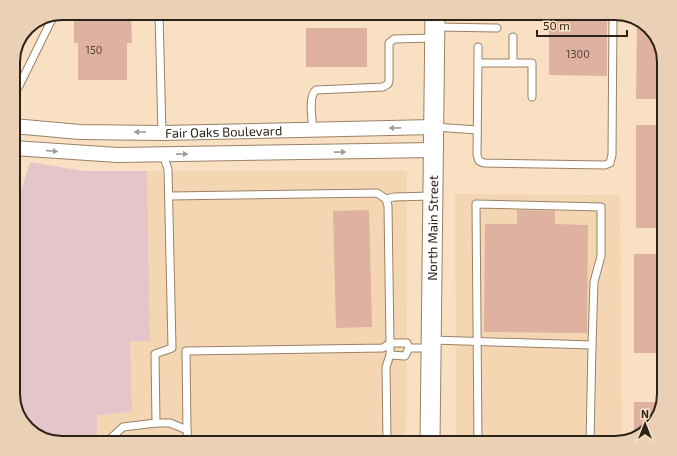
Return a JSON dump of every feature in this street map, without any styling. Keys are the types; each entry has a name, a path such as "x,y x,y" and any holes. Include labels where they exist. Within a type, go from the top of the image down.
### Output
{"main road":[{"name":"North Main Street","path":"430,436 435,26"}],"street":[{"name":"Fair Oaks Boulevard","path":"20,127 80,132 162,132 434,127"},
{"path":"313,129 313,152"},
{"path":"162,132 163,154"},
{"name":"Fair Oaks Boulevard","path":"20,148 118,155 434,150"}],"lane":[{"path":"159,20 162,132"},
{"path":"478,46 477,155 479,161 484,163 605,165 610,162 612,155 613,20"},
{"path":"20,84 51,22"},
{"path":"313,129 311,97 314,91 386,86 389,81 389,43 394,39 435,26 497,28"},
{"path":"513,36 513,63"},
{"path":"478,63 532,63 532,97"},
{"path":"434,127 477,130"},
{"path":"163,154 168,169 172,348"},
{"path":"169,196 377,193 386,199 388,206 390,343 390,355 386,367 387,436"},
{"path":"386,199 394,197 433,196"},
{"path":"478,436 476,204 601,207 601,256 594,282 590,436"},
{"path":"390,355 405,356 410,348 431,344 477,342 592,345"},
{"path":"156,423 155,354 172,348 186,351 384,348 390,343 407,343 410,348"},
{"path":"186,351 187,436"},
{"path":"113,436 123,427 156,423 170,423 187,430"}],"shaded area":[{"path":"30,162 83,171 147,171 150,341 130,341 132,412 97,415 97,436 62,436 48,434 32,424 22,408 20,397 20,194"},
{"path":"147,171 407,171 406,436 97,436 97,415 132,412 130,341 150,340"},
{"path":"455,194 620,195 622,435 456,436"}],"building":[{"path":"74,20 131,20 132,43 127,43 127,80 78,80 78,43 74,43"},
{"path":"545,20 607,20 607,76 549,75 549,31 545,31"},
{"path":"637,26 645,32 656,51 657,99 636,99"},
{"path":"306,28 367,28 367,67 306,67"},
{"path":"636,125 657,125 657,228 636,228"},
{"path":"369,210 372,327 336,328 333,211"},
{"path":"517,210 555,211 555,224 588,225 587,333 484,332 485,224 517,224"},
{"path":"634,254 657,254 657,353 634,353"},
{"path":"634,402 657,402 647,422 634,432"}]}
